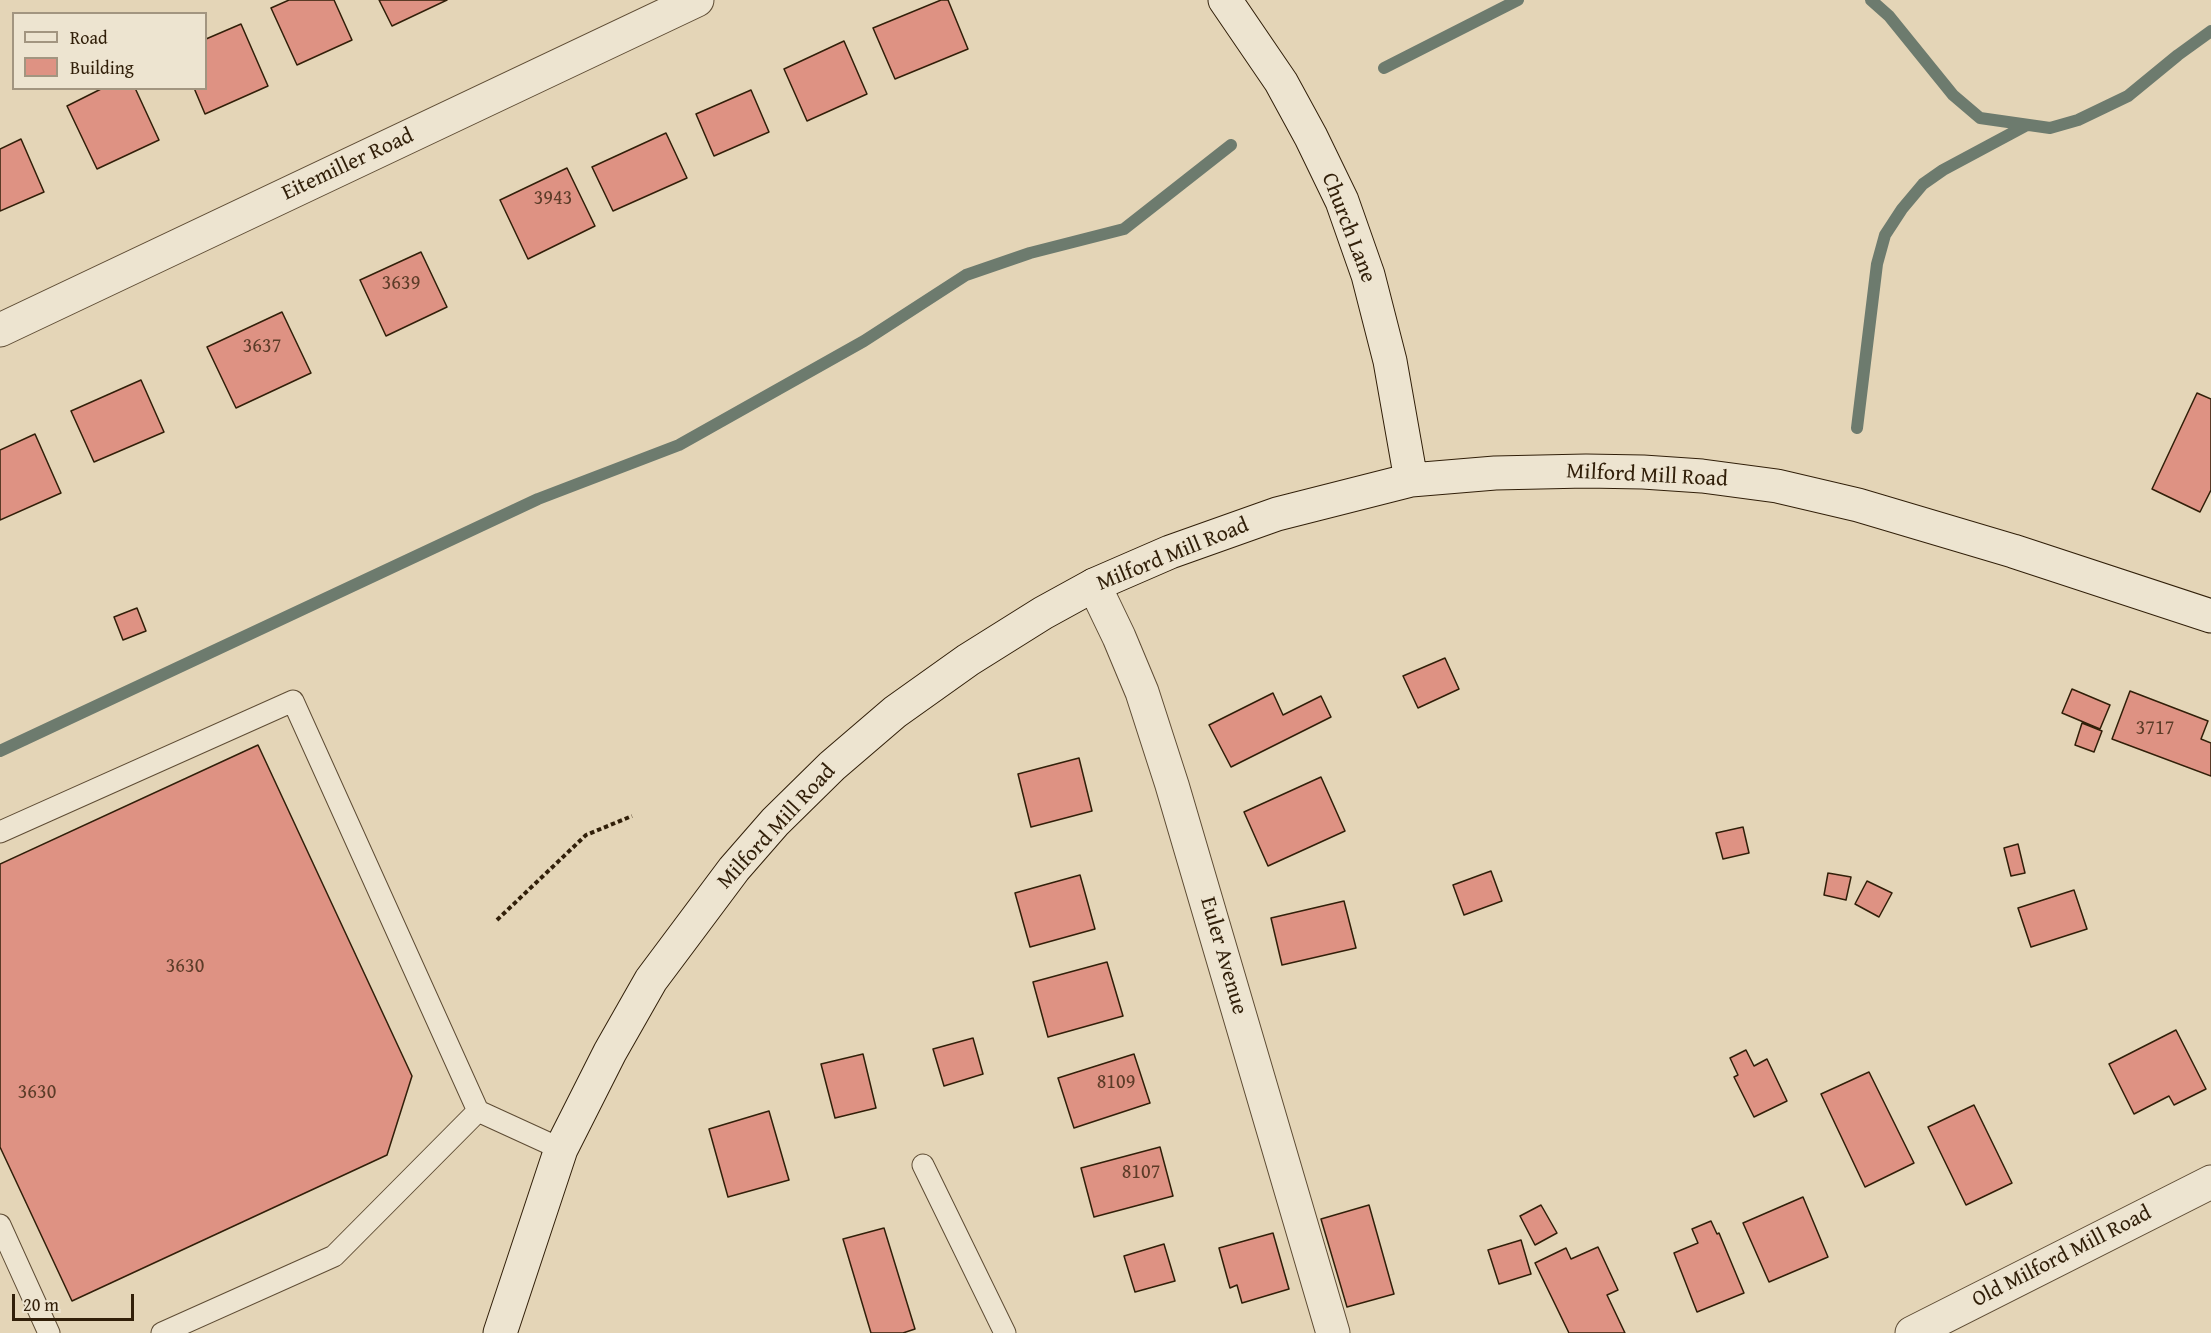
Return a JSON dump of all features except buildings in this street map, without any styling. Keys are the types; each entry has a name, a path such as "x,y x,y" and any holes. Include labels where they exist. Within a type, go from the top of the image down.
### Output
{"street":[{"name":"Eitemiller Road","path":"0,330 697,0"},
{"name":"Church Lane","path":"1225,0 1281,82 1311,136 1342,201 1368,275 1390,361 1411,480"},
{"name":"Milford Mill Road","path":"500,1333 561,1149 610,1052 651,980 734,869 775,822 832,766 895,712 968,660 1043,613 1094,585 1170,552 1277,514 1411,480 1495,473 1598,471 1702,476 1777,486 1858,504 2013,551 2211,616"},
{"name":"Euler Avenue","path":"1094,585 1142,692 1172,785 1333,1333"},
{"name":"Old Milford Mill Road","path":"1912,1333 2211,1182"}],"lane":[{"path":"0,832 293,701 478,1111 561,1149"},
{"path":"162,1333 334,1256 478,1111"},
{"path":"923,1165 1005,1333"},
{"path":"0,1225 49,1333"}],"path":[{"path":"497,920 586,835 632,816"}],"waterway":[{"path":"1384,68 1518,0"},
{"path":"1871,0 1889,16 1953,95 1980,118 2050,128 2078,120 2128,96 2211,31"},
{"path":"1857,428 1877,264 1885,235 1902,209 1923,184 1943,170 2027,125"},
{"path":"0,751 538,499 679,445 864,341 966,275 1030,253 1124,229 1231,145"}]}
